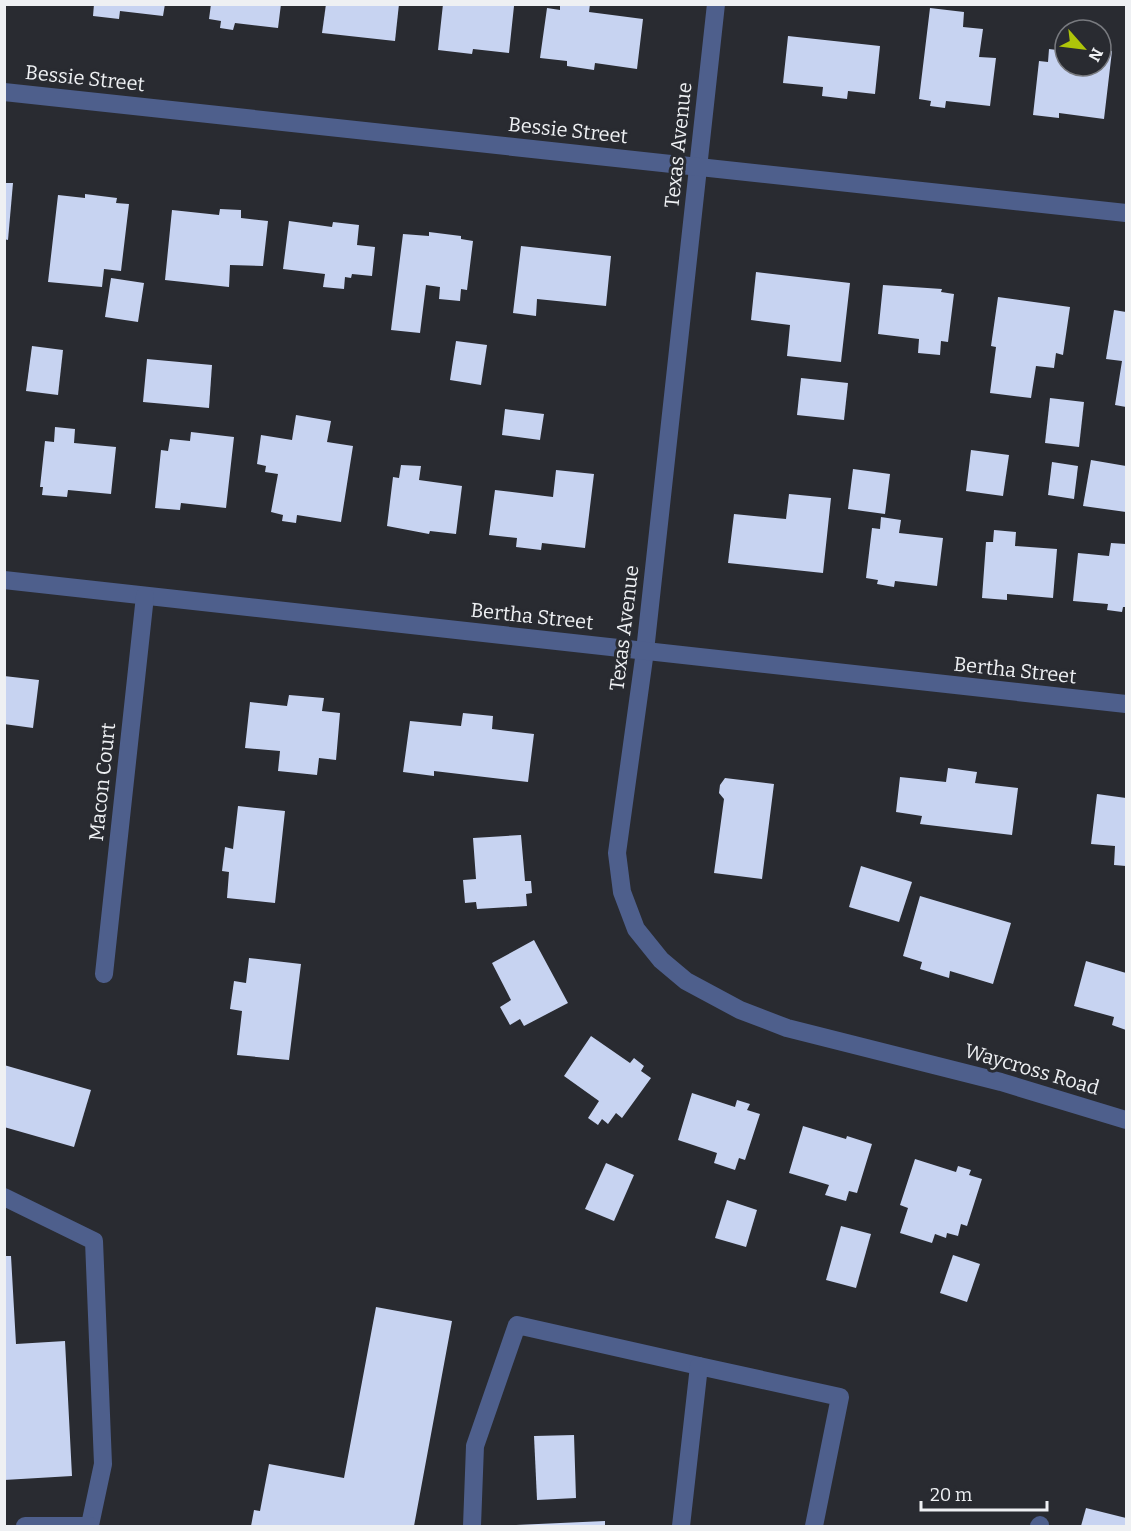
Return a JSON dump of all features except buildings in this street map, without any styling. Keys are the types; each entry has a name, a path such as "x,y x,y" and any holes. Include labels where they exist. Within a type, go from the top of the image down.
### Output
{"street":[{"name":"Texas Avenue","path":"716,4 645,651 617,853 622,892 636,929 661,960 686,981 740,1010 787,1028 925,1063"},
{"name":"Bessie Street","path":"4,92 1126,213"},
{"name":"Bertha Street","path":"4,580 1126,705"},
{"name":"Macon Court","path":"104,974 145,596"},
{"name":"Waycross Road","path":"925,1063 1000,1082 1126,1120"},
{"path":"4,1197 94,1241 103,1464 90,1526 25,1527"},
{"path":"472,1527 475,1446 517,1325 840,1397 814,1527"},
{"path":"681,1527 699,1366"}]}
